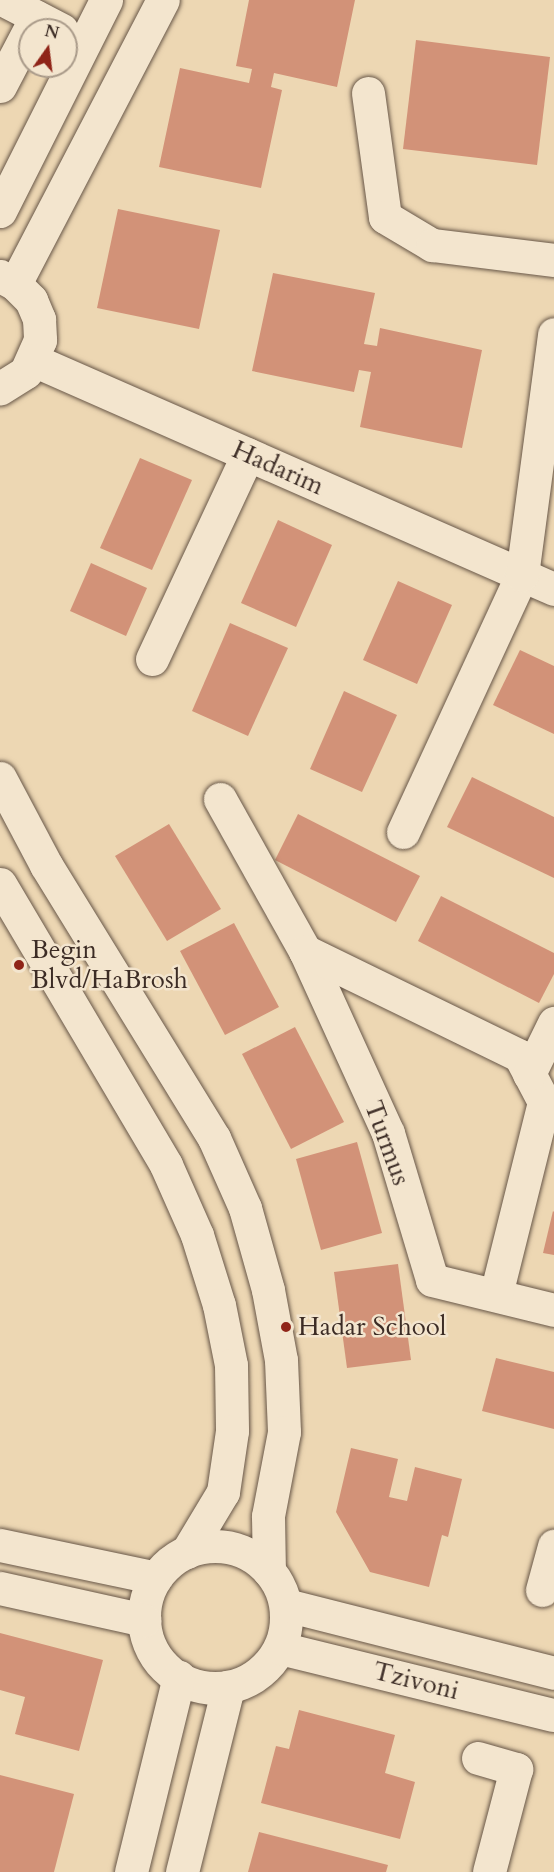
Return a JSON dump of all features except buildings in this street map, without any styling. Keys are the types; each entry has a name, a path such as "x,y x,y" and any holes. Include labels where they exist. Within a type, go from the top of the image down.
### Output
{"street":[{"path":"4,0 39,18"},
{"path":"78,19 106,0"},
{"path":"0,388 26,372 40,340 39,319 31,300 8,280 163,0"},
{"path":"0,86 18,70"},
{"path":"0,212 46,78"},
{"path":"368,93 385,217 432,245 554,260"},
{"path":"403,832 522,575 554,334"},
{"name":"Hadarim","path":"33,360 554,589"},
{"path":"152,659 248,454"},
{"path":"0,778 46,864 214,1138 245,1208 268,1290 281,1360 284,1432 268,1516 269,1571"},
{"name":"Turmus","path":"220,799 305,951 388,1133 432,1280 554,1310"},
{"path":"0,884 166,1165 197,1235 219,1305 231,1365 232,1431 223,1492 187,1552 156,1578 147,1598 144,1620 149,1642 161,1662 178,1677 211,1688 228,1687 249,1679 267,1666 280,1648 286,1627 286,1605 269,1571 252,1556 231,1548 209,1546 187,1552"},
{"path":"305,951 520,1056 530,1074 544,1102 495,1295"},
{"path":"530,1074 554,1023"},
{"path":"0,1545 156,1578"},
{"path":"542,1590 554,1546"},
{"path":"0,1588 144,1620"},
{"name":"Tzivoni","path":"286,1605 554,1673"},
{"name":"Tzivoni","path":"280,1648 554,1711"},
{"path":"131,1872 178,1677"},
{"path":"182,1872 228,1687"},
{"path":"478,1758 516,1769 489,1872"}],"place":[{"name":"Begin Blvd/HaBrosh","path":"19,965"},
{"name":"Hadar School","path":"286,1327"}]}
